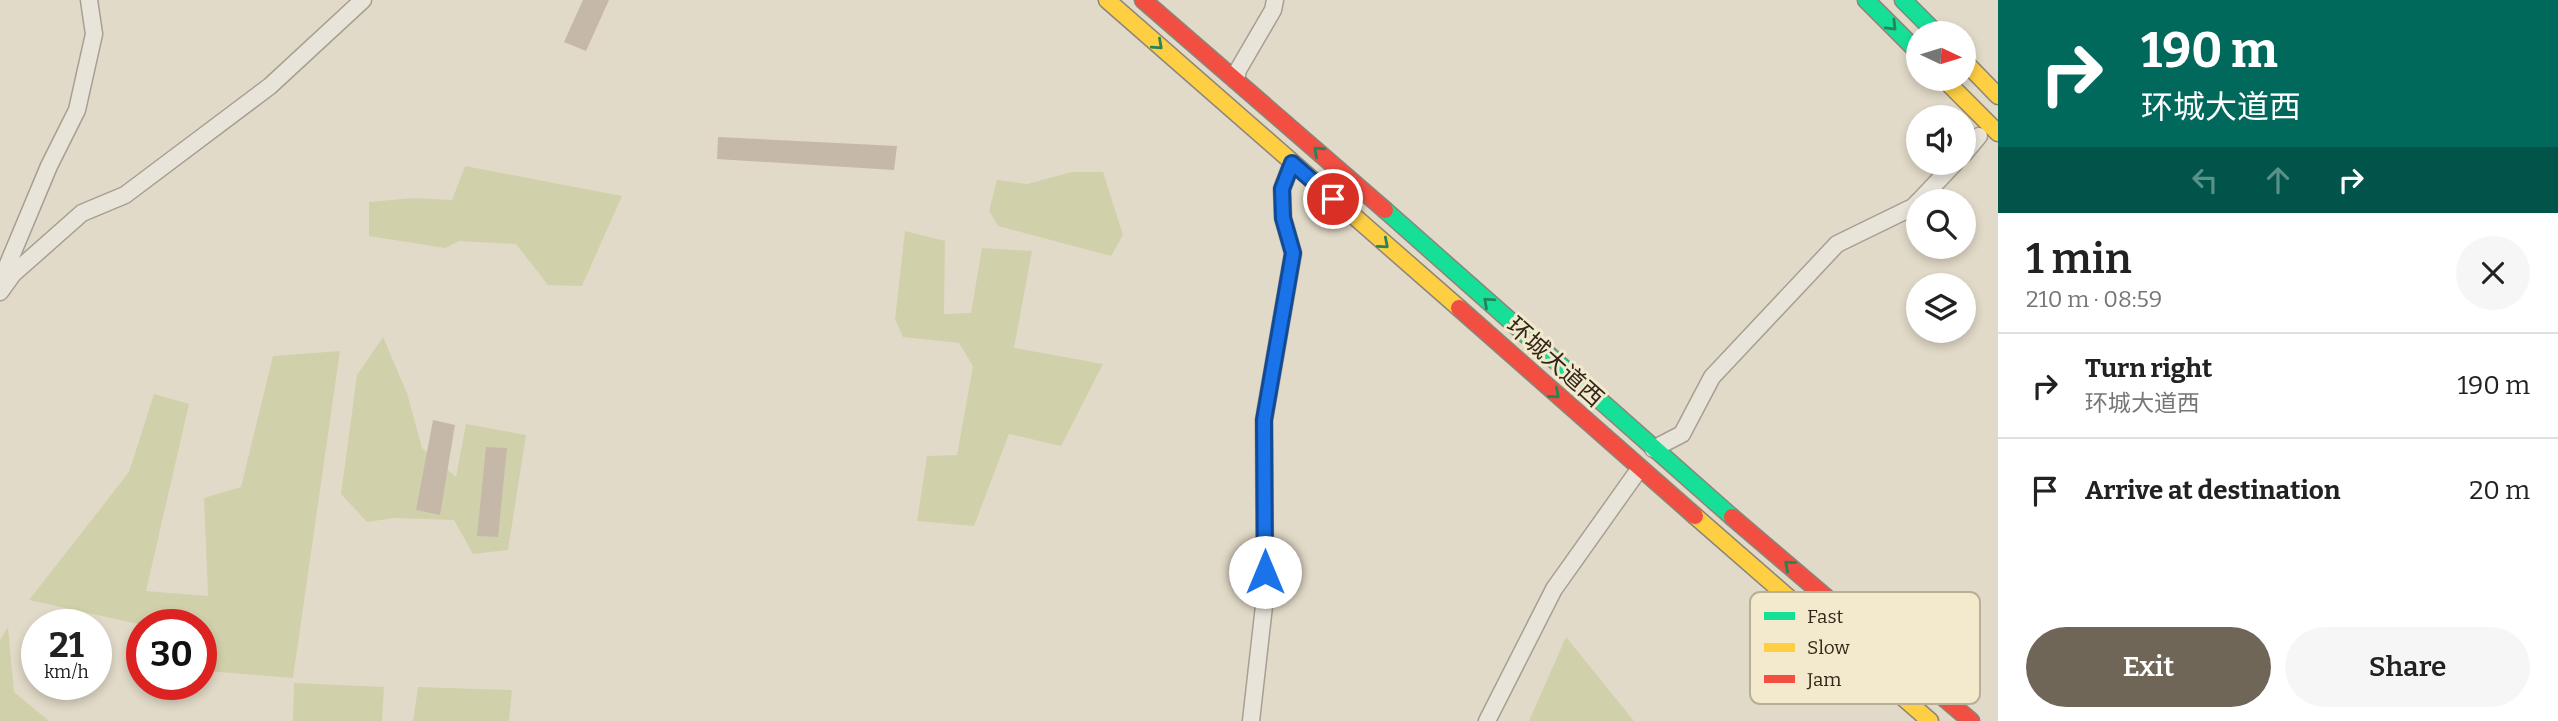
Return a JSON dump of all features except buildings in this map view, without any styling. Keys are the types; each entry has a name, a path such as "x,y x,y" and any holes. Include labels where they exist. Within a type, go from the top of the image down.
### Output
{"main road":[{"name":"环城大道西","path":"1107,0 1782,592"},
{"name":"环城大道西","path":"1143,0 1653,449 1820,592"},
{"path":"1866,0 1906,40"},
{"path":"1903,0 1924,21"},
{"path":"1976,73 1998,96"},
{"path":"1956,91 1998,133"},
{"name":"环城大道西","path":"1911,704 1930,721"},
{"name":"环城大道西","path":"1951,704 1971,721"}],"street":[{"path":"0,283 49,166 77,110 94,34 89,0"},
{"path":"1236,80 1238,70 1273,10 1275,0"},
{"path":"0,292 13,274 82,213 124,195 270,86 359,1"},
{"path":"1976,140 1979,136"},
{"path":"1251,721 1265,597 1264,420 1293,253 1283,218 1282,189 1292,163"},
{"path":"1930,189 1944,175"},
{"path":"1653,449 1682,434 1712,377 1836,244 1906,210"},
{"path":"1487,721 1554,589 1640,468"}],"green space":[{"path":"465,166 622,196 582,286 548,285 516,244 459,241 445,248 369,236 369,202 414,198 452,200"},
{"path":"1072,172 1103,172 1123,235 1111,256 998,226 989,211 997,180 1027,184"},
{"path":"905,231 945,241 944,314 971,313 982,248 1032,251 1014,348 1103,364 1061,446 1009,434 974,526 917,521 927,456 957,455 973,366 959,343 903,337 895,319"},
{"path":"383,337 407,393 422,448 456,477 466,424 526,435 508,550 473,554 454,520 394,518 367,522 341,494 357,375"},
{"path":"340,351 293,678 217,672 217,609 126,609 126,621 112,618 112,609 70,609 29,600 129,472 154,394 189,404 146,591 208,596 204,498 241,487 273,356"},
{"path":"8,627 14,692 49,721 0,721 0,640"},
{"path":"1566,637 1634,721 1529,721"},
{"path":"294,683 384,687 382,721 293,721"},
{"path":"418,687 512,690 509,721 413,721"}],"traffic: fast":[{"path":"1866,0 1906,40"},
{"path":"1903,0 1924,21"},
{"path":"1385,210 1732,517"}],"traffic: slow":[{"path":"1107,0 1459,308"},
{"path":"1976,73 1998,96"},
{"path":"1956,91 1998,133"},
{"path":"1695,516 1782,592"},
{"path":"1911,704 1930,721"}],"traffic: jam":[{"path":"1143,0 1385,210"},
{"path":"1459,308 1695,516"},
{"path":"1732,517 1820,592"},
{"path":"1951,704 1971,721"}],"route":[{"path":"1265,572 1264,420 1293,253 1283,218 1282,189 1292,163 1333,199"}]}
